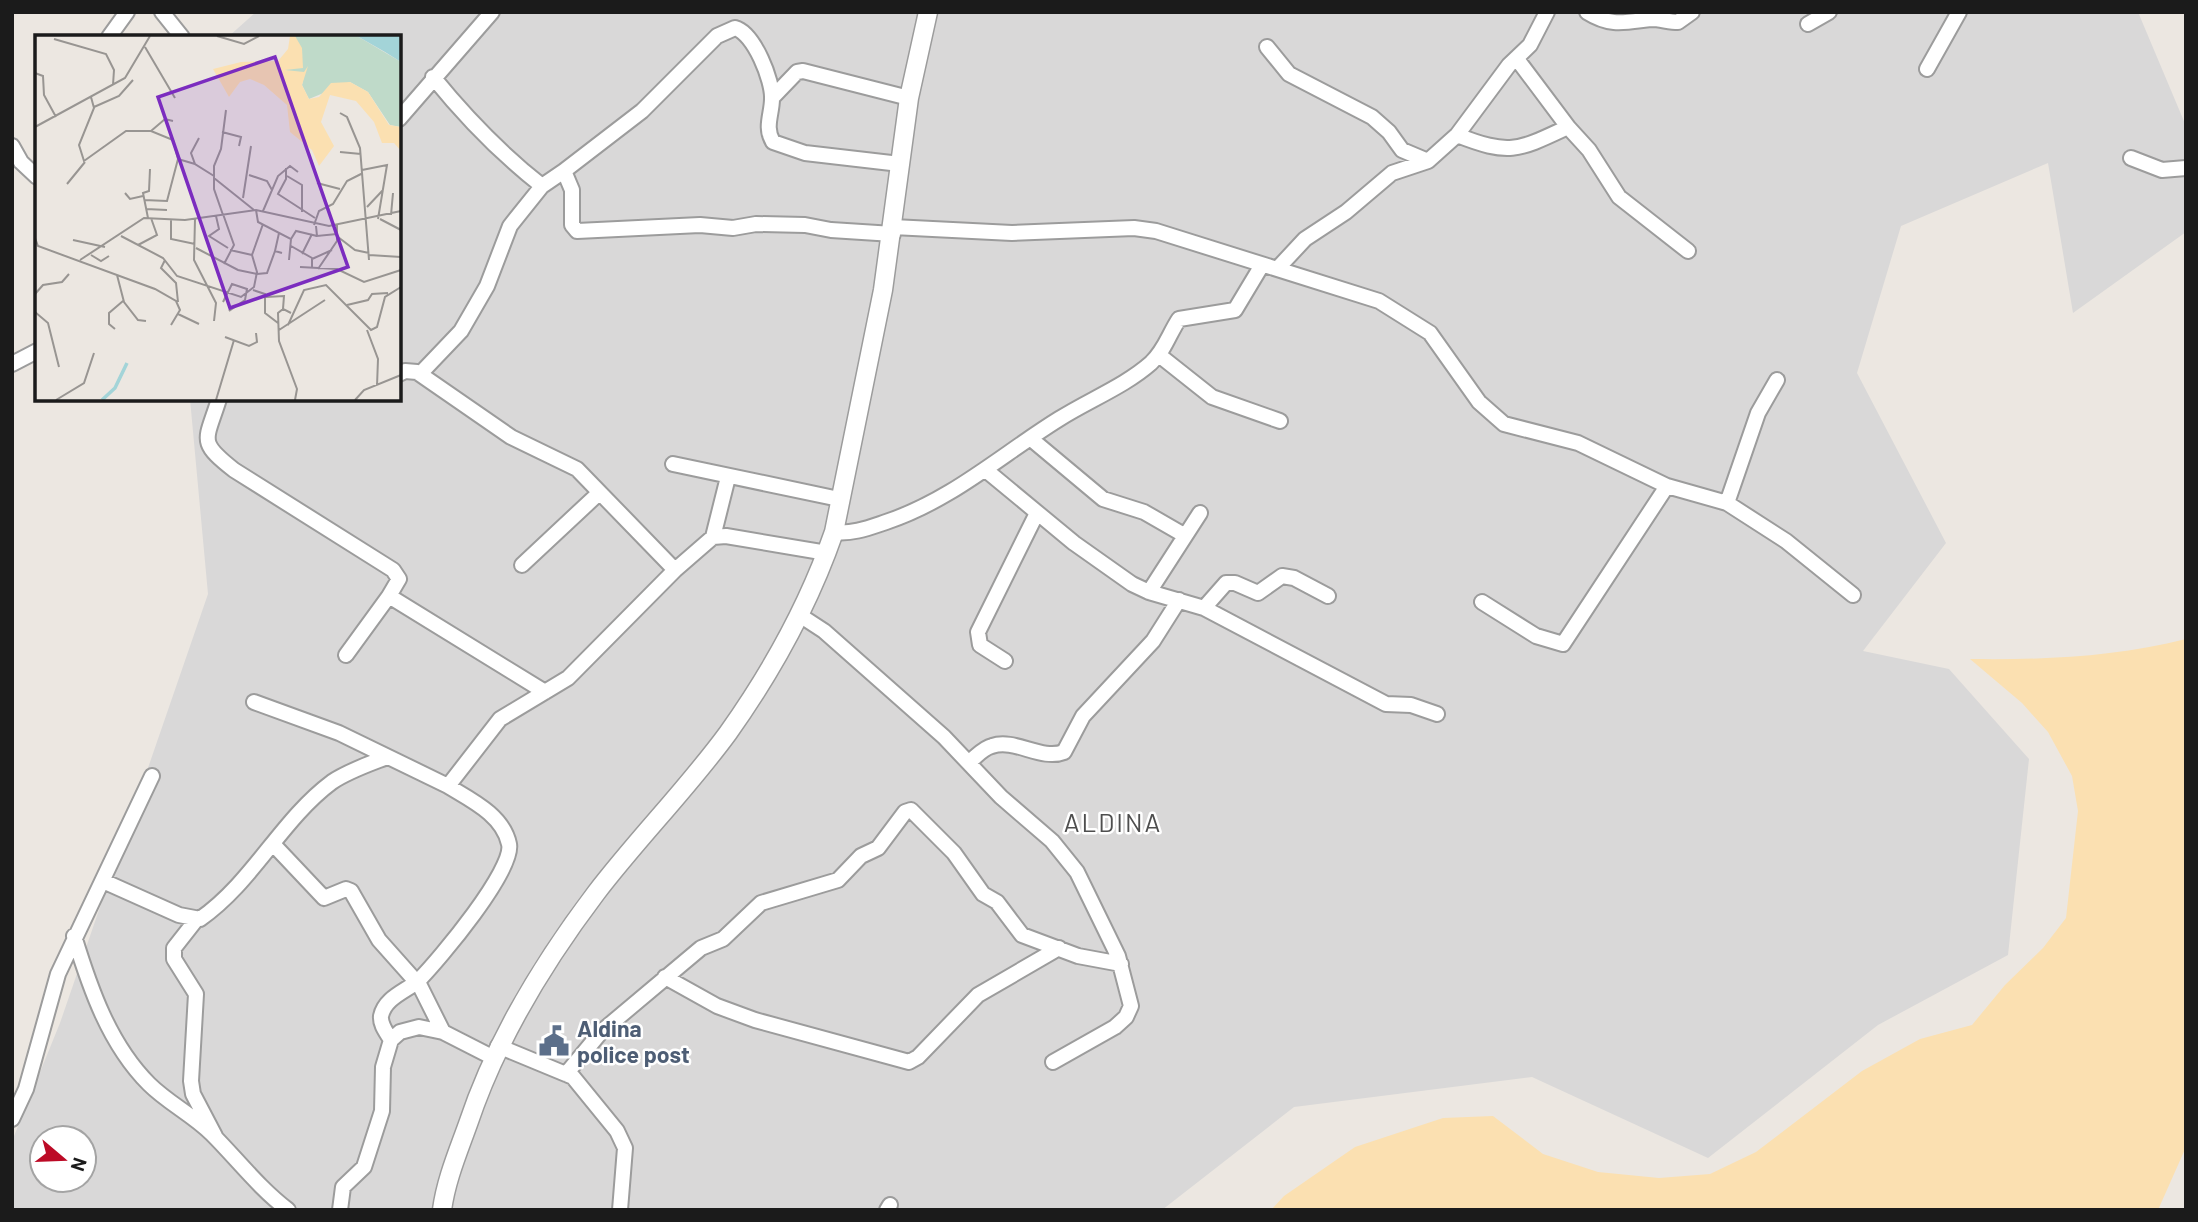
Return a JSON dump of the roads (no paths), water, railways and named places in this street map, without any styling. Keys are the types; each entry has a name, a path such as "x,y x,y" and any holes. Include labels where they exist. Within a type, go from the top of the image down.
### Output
{"street":[{"path":"111,35 127,12"},
{"path":"162,12 180,35"},
{"path":"401,117 492,12"},
{"path":"442,1210 447,1181 495,1052 573,924 728,733 801,616 827,553 834,532 893,231 909,97 928,12"},
{"path":"1278,268 1305,239 1346,212 1396,171 1428,161 1457,135 1530,45 1547,12"},
{"path":"1587,12 1609,23 1627,25 1651,19 1678,22 1692,12"},
{"path":"1808,24 1829,12"},
{"path":"1927,69 1959,12"},
{"path":"420,374 461,331 487,286 510,226 542,186 642,111 704,46 727,30 740,30 751,40 767,73 772,98"},
{"path":"1267,47 1289,74 1372,117 1389,132 1402,150 1428,161"},
{"path":"1517,59 1568,127 1589,150 1619,197 1688,251"},
{"path":"900,164 805,153 776,145 769,132 768,111 772,98 797,72 803,71 909,97"},
{"path":"433,77 472,126 542,186"},
{"path":"1457,135 1511,150 1533,144 1568,127"},
{"path":"12,146 21,162 35,175"},
{"path":"1396,171 1402,150"},
{"path":"2131,158 2162,170 2186,169"},
{"path":"564,171 572,190 572,225 577,231 700,225 733,228 757,224 805,225 831,230 1012,233 1134,228 1181,238 1372,297 1416,324 1438,344 1487,411 1504,424 1578,443 1667,486 1727,503 1786,541 1853,595"},
{"path":"834,532 857,532 922,509 986,471 1030,438 1142,370 1159,355 1180,319 1235,310 1262,265"},
{"path":"12,364 35,352"},
{"path":"1159,355 1212,397 1280,421"},
{"path":"401,373 411,370 420,374 511,437 577,468 675,570"},
{"path":"1727,503 1758,413 1777,380"},
{"path":"218,401 207,439 211,452 234,470 400,577 346,655"},
{"path":"1030,438 1051,459 1103,499 1144,512 1184,535"},
{"path":"673,464 839,499"},
{"path":"986,471 1094,558 1149,592 1204,608 1386,704 1410,705 1437,714"},
{"path":"448,786 500,719 545,692 586,662 675,570 713,537 728,477"},
{"path":"1482,602 1536,636 1563,644 1667,486"},
{"path":"522,565 599,493"},
{"path":"1005,661 980,645 978,632 1037,513"},
{"path":"1149,592 1200,513"},
{"path":"713,537 726,536 827,553"},
{"path":"1204,608 1226,583 1235,583 1258,593 1283,576 1294,578 1328,596"},
{"path":"389,596 545,692"},
{"path":"969,762 987,748 998,744 1051,754 1064,752 1083,716 1153,641 1179,600"},
{"path":"801,616 824,631 969,762 1001,797 1052,841 1069,861 1121,964 1130,1000 1126,1017 1075,1051 1053,1062"},
{"path":"254,702 340,733 448,786 492,816 508,839 510,851 507,863 458,934 417,982 399,993 383,1011 381,1021 391,1040"},
{"path":"216,1138 209,1119 193,1094 191,1081 197,994 174,959 174,948 196,920 244,880 327,786 387,757"},
{"path":"12,1119 26,1089 58,974 152,776"},
{"path":"566,1074 601,1032 701,948 723,939 761,903 843,877 862,856 878,848 905,812 911,810 954,853 983,894 997,902 1019,933 1078,956 1121,964"},
{"path":"273,844 324,898 329,899 346,889 351,891 379,940 417,982 443,1032"},
{"path":"103,881 196,920"},
{"path":"74,936 88,981 124,1053 138,1072 168,1102 216,1138 253,1178 288,1210"},
{"path":"665,977 717,1006 755,1020 909,1062 918,1057 978,995 1059,948"},
{"path":"340,1210 343,1187 364,1167 382,1111 383,1067 391,1040 409,1028 443,1032 495,1052 566,1074 585,1089 623,1142 620,1210"}],"place":[{"name":"Aldina police post","path":"554,1041"}],"district":[{"name":"ALDINA","path":"1113,821"}]}
